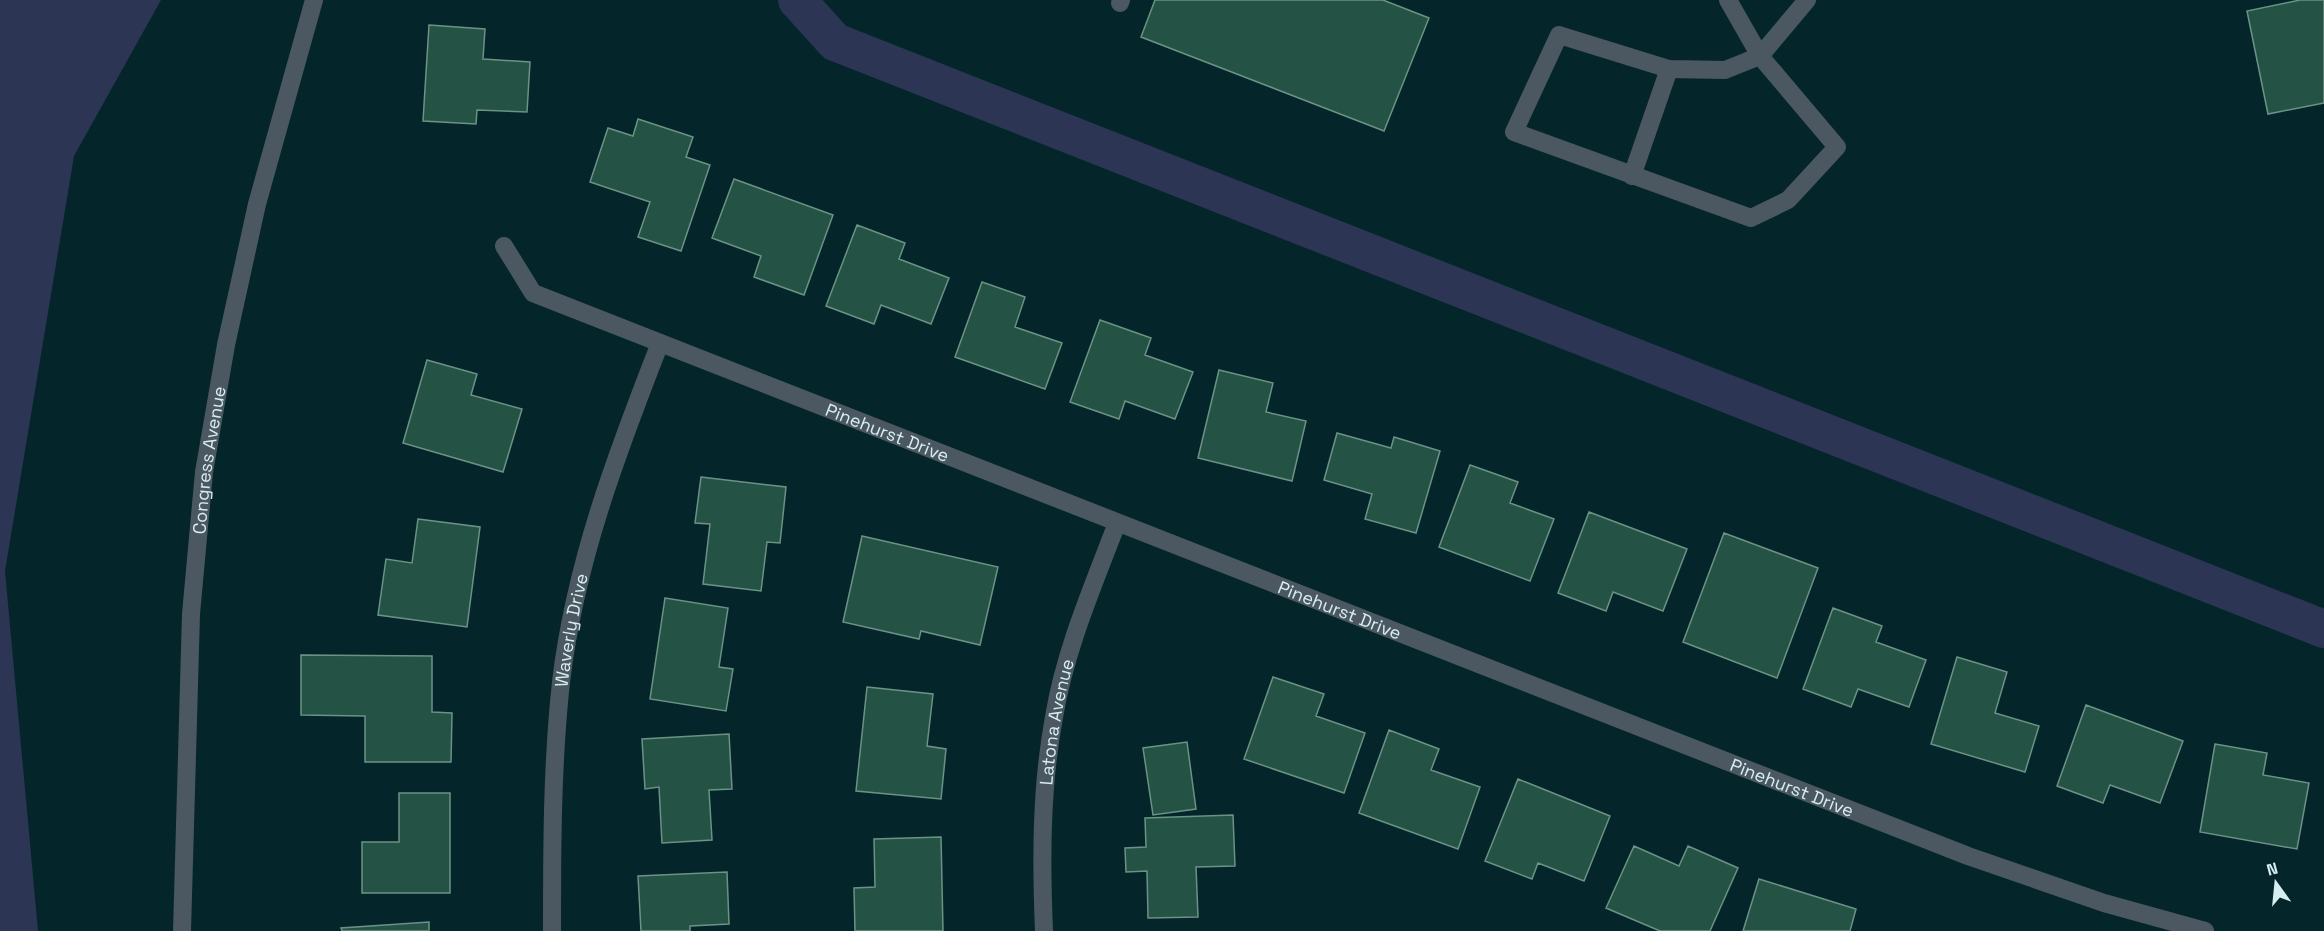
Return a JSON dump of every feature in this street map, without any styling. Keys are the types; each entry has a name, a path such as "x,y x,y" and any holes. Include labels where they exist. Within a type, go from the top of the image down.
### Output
{"street":[{"name":"Congress Avenue","path":"182,931 191,615 204,472 226,345 257,204 314,0"},
{"path":"1728,0 1760,56 1837,147 1788,200 1751,218 1514,132 1559,35 1668,69 1725,70 1760,56 1807,0"},
{"path":"1632,176 1668,69"},
{"name":"Pinehurst Drive","path":"504,246 533,293 1968,856 2103,903 2205,931"},
{"name":"Waverly Drive","path":"552,931 553,784 561,680 581,575 599,506 660,343"},
{"name":"Latona Avenue","path":"1044,931 1044,796 1054,717 1073,640 1117,522"}],"water":[{"path":"0,0 161,0 74,156 5,571 38,931 0,931"}],"building":[{"path":"1155,0 1383,0 1429,18 1384,131 1141,37"},
{"path":"2300,0 2324,0 2324,103 2268,114 2247,11"},
{"path":"429,25 485,29 483,59 530,62 527,112 477,110 476,124 423,121"},
{"path":"638,119 693,137 686,157 710,165 681,251 638,237 650,202 590,182 608,128 633,136"},
{"path":"734,179 833,215 804,295 754,277 761,256 712,238"},
{"path":"857,225 905,243 899,259 949,278 931,324 881,305 874,324 826,306"},
{"path":"982,282 1025,297 1015,327 1062,343 1045,389 955,357"},
{"path":"1100,320 1151,338 1145,355 1193,372 1175,419 1125,401 1119,419 1070,402"},
{"path":"427,360 477,374 471,395 522,409 503,472 403,443"},
{"path":"1219,370 1273,383 1266,412 1306,421 1292,481 1198,458"},
{"path":"1337,433 1391,448 1394,437 1440,451 1416,533 1365,519 1372,494 1324,480"},
{"path":"1470,465 1518,482 1510,503 1554,519 1530,581 1439,547"},
{"path":"701,477 786,487 780,543 767,542 761,591 703,584 710,524 695,523"},
{"path":"1589,512 1687,549 1663,611 1613,592 1606,611 1558,593"},
{"path":"418,519 480,527 467,627 378,615 386,559 412,563"},
{"path":"1724,533 1818,568 1777,678 1683,642"},
{"path":"862,536 998,567 980,645 921,631 919,639 843,622"},
{"path":"665,598 728,608 719,667 733,669 726,711 650,699"},
{"path":"1833,608 1882,626 1876,642 1926,660 1909,707 1858,689 1851,707 1803,689"},
{"path":"301,655 432,656 432,712 452,713 451,762 365,762 365,716 301,715"},
{"path":"1957,657 2007,672 1995,713 2039,726 2025,772 1931,744"},
{"path":"1273,677 1324,694 1316,716 1365,733 1344,793 1244,759"},
{"path":"867,687 933,694 927,746 946,749 941,799 856,791"},
{"path":"2086,705 2183,741 2160,803 2110,785 2103,803 2057,786"},
{"path":"1389,730 1439,749 1431,770 1480,787 1458,849 1359,813"},
{"path":"729,734 732,789 709,790 712,840 662,843 659,787 645,789 642,739"},
{"path":"1187,742 1196,809 1153,815 1143,748"},
{"path":"2215,744 2267,753 2263,775 2309,783 2297,849 2200,832"},
{"path":"1518,779 1610,816 1584,881 1538,863 1532,879 1485,861"},
{"path":"399,793 450,793 450,893 362,893 362,842 399,842"},
{"path":"1233,815 1235,866 1196,867 1198,917 1148,918 1147,871 1126,872 1125,848 1146,847 1145,818"},
{"path":"941,837 943,931 855,931 854,888 875,887 874,839"},
{"path":"1634,846 1679,866 1688,846 1738,868 1710,931 1660,931 1606,908"},
{"path":"727,872 729,924 690,926 690,931 641,931 638,876"},
{"path":"1759,879 1856,909 1850,931 1743,931"},
{"path":"429,922 429,931 342,931 341,928"}],"waterway":[{"path":"797,0 835,42 2324,629"}]}
